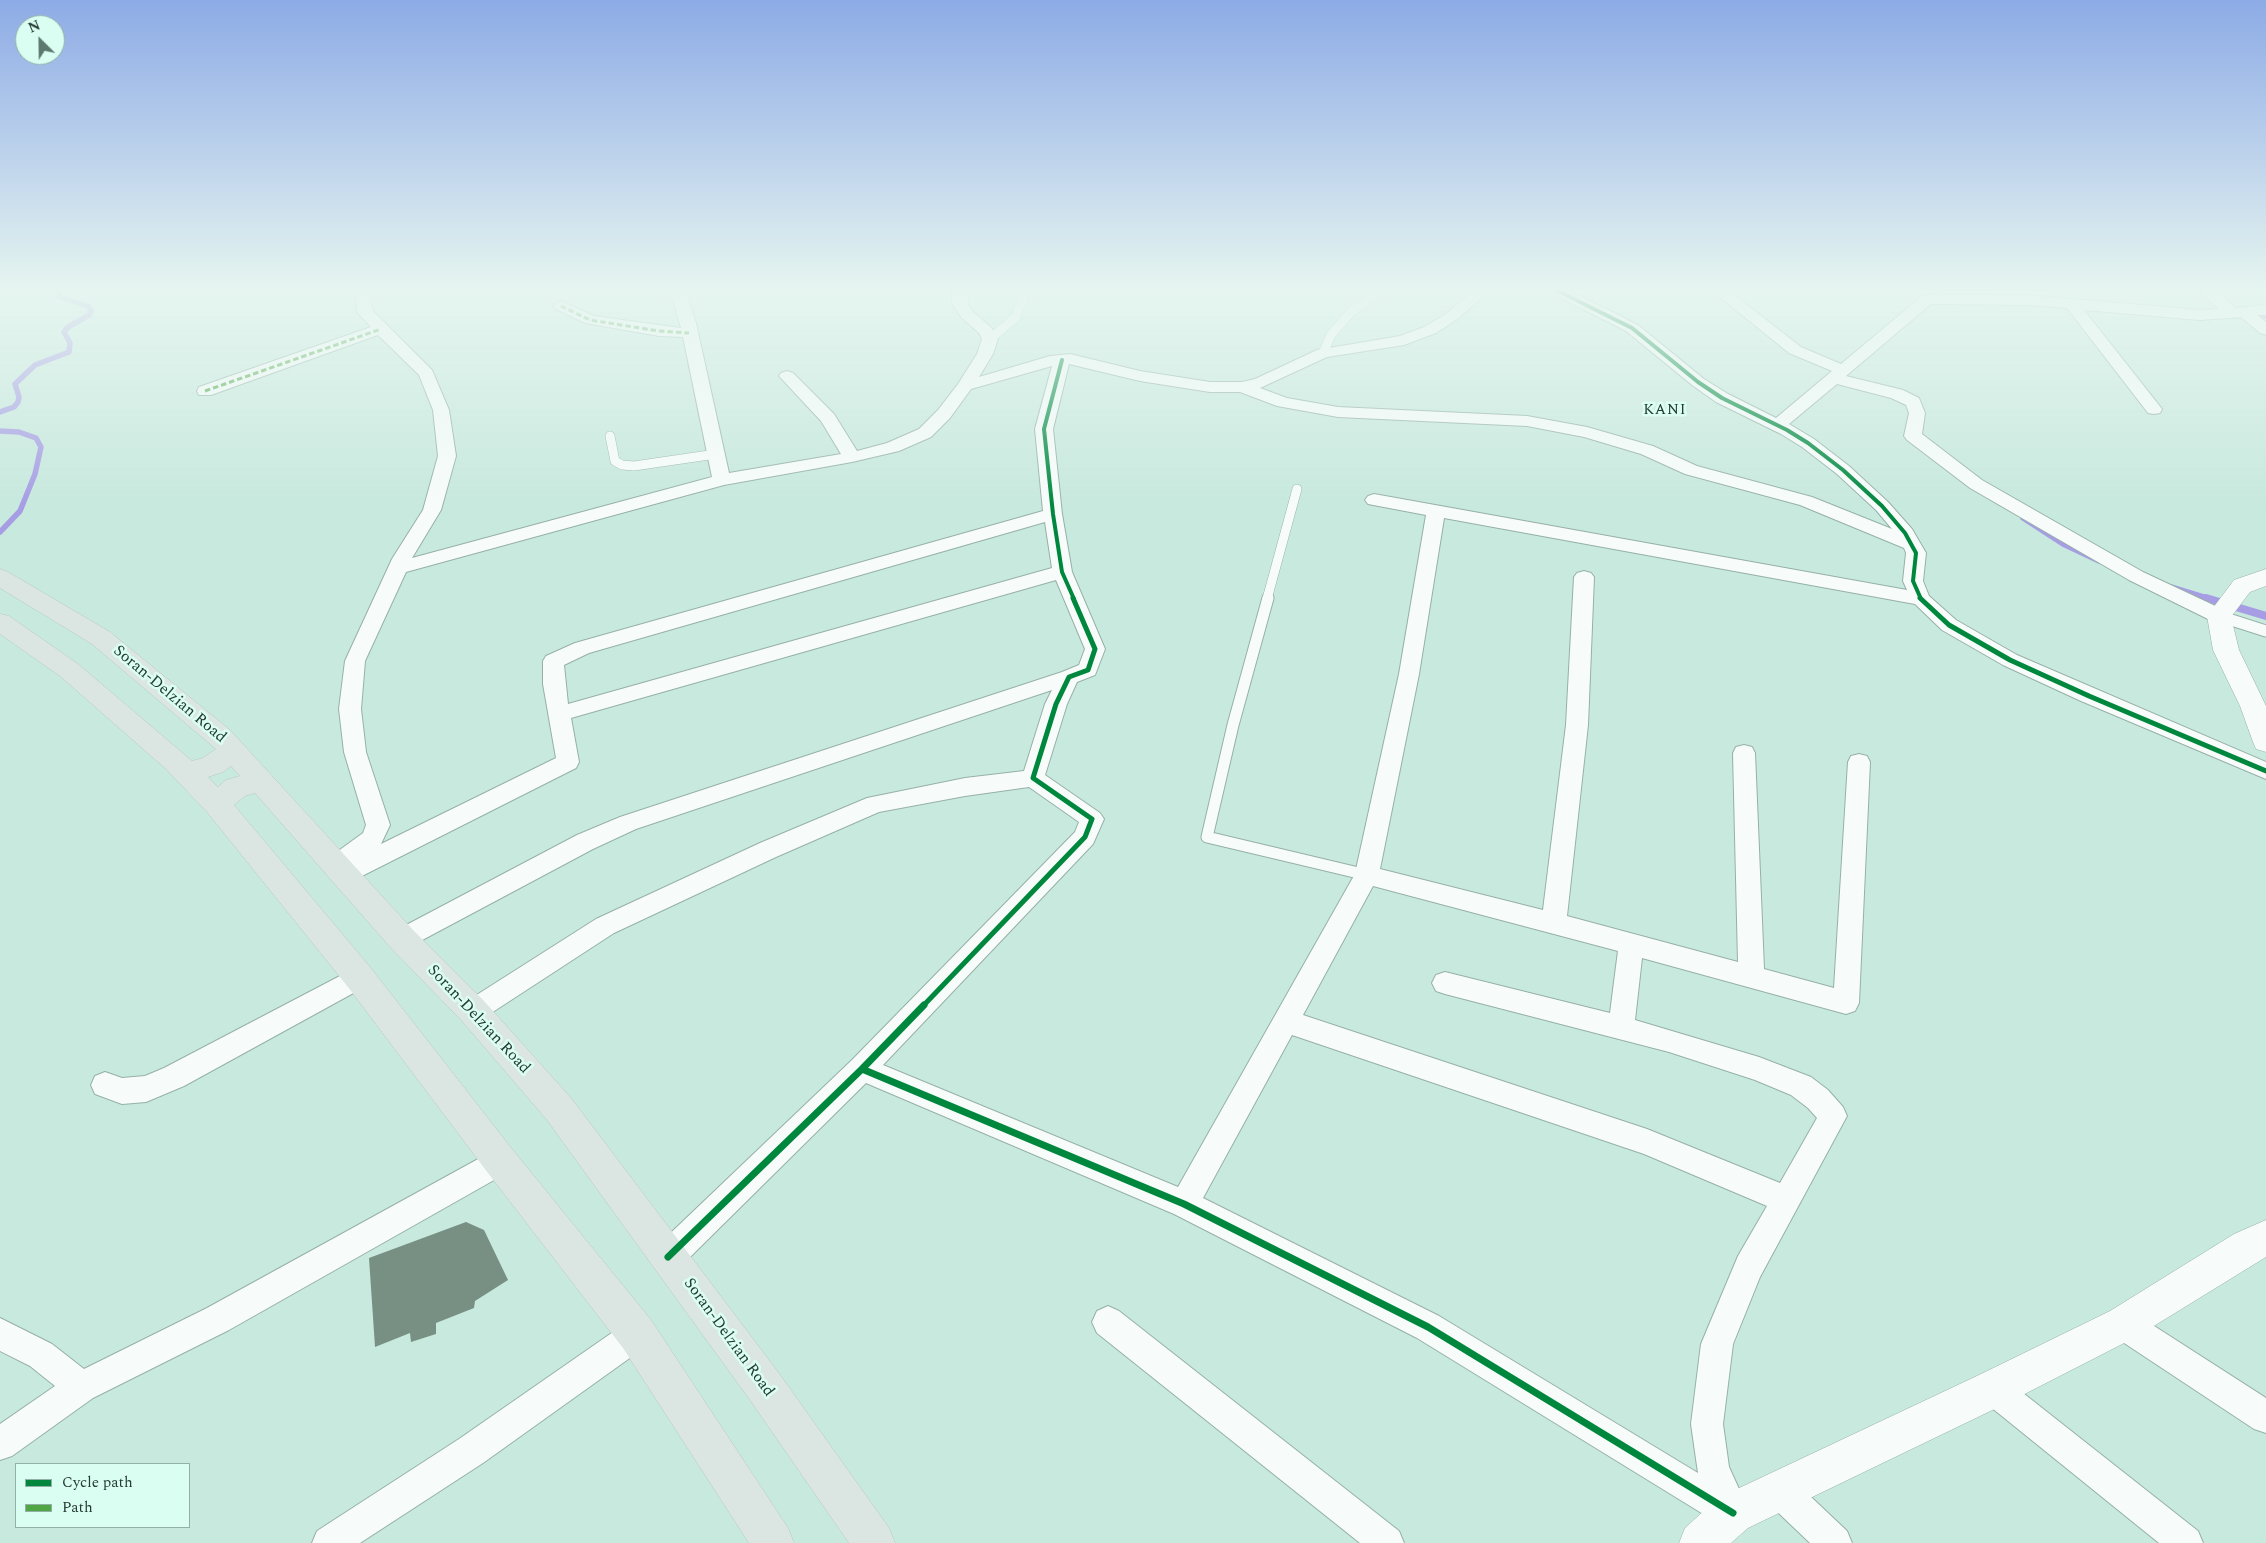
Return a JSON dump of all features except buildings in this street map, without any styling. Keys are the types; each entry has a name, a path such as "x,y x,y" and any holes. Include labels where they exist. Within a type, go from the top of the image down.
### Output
{"main road":[{"name":"Soran-Delzian Road","path":"0,577 101,638 222,737 402,940 473,1011 558,1109 764,1386 874,1543"},
{"path":"0,622 69,670 188,773 217,804 359,977 500,1161 637,1334 772,1543"},
{"path":"188,773 214,765 234,751"},
{"path":"217,804 236,788 261,781"}],"street":[{"path":"205,391 287,362"},
{"path":"340,869 372,840 378,825 355,752 350,709 355,662 398,568 432,510 448,456 441,410 426,373 415,362"},
{"path":"696,362 722,480"},
{"path":"398,568 722,480 852,457 893,447 925,433 944,414 980,362"},
{"path":"965,386 1047,362"},
{"path":"402,940 585,842 628,823 1088,670 1095,649 1062,572 1053,514 1044,429 1061,362"},
{"path":"1089,362 1140,376 1192,384 1242,387 1260,383 1304,362"},
{"path":"1674,362 1722,398 1808,443 1843,470 1882,506 1916,553 1913,581 1921,598 1949,625 2010,660 2089,696 2266,771"},
{"path":"1817,362 1838,374 1897,394 1913,402 1917,413 1913,436 1976,484 2136,576 2220,616"},
{"path":"1777,426 1851,362"},
{"path":"2122,362 2154,408"},
{"path":"787,376 828,418 852,457"},
{"path":"1242,387 1283,402 1338,412 1387,416 1441,415 1527,420 1587,432 1647,450 1691,470 1771,490 1806,501 1911,544"},
{"path":"1374,500 1921,598"},
{"path":"1184,1204 1367,875 1409,674 1436,511"},
{"path":"340,869 568,762 554,684 553,661 582,648 1053,514"},
{"path":"559,714 1062,572"},
{"path":"1554,923 1577,725 1584,577"},
{"path":"2266,577 2242,586 2220,616 2226,650 2253,706 2266,742"},
{"path":"1033,778 1056,704 1069,677"},
{"path":"1744,752 1751,977"},
{"path":"1367,875 1554,923 1846,1003 1859,762"},
{"path":"473,1011 605,926 759,854 875,804 965,787 1033,778 1092,819 1085,837 862,1070 668,1257"},
{"path":"1621,1028 1631,944"},
{"path":"105,1085 122,1091 146,1089 174,1078 359,977"},
{"path":"1445,983 1669,1040 1759,1069 1800,1086 1818,1099 1833,1116 1749,1267 1717,1344 1707,1424 1714,1468 1733,1513"},
{"path":"1286,1021 1647,1142 1786,1199"},
{"path":"862,1070 1184,1204 1428,1327 1733,1513"},
{"path":"0,1444 82,1387 218,1319 500,1161"},
{"path":"1700,1543 1733,1513 1993,1389 2123,1324 2247,1246 2266,1238"},
{"path":"1108,1322 1387,1543"},
{"path":"2123,1324 2266,1417"},
{"path":"0,1334 41,1355 82,1387"},
{"path":"329,1543 471,1451 637,1334"},
{"path":"1993,1389 2186,1543"},
{"path":"1779,1490 1835,1543"}],"lane":[{"path":"610,436 615,461 622,465 634,466 716,454"},
{"path":"1297,489 1233,725 1207,837 1367,875"},
{"path":"2220,616 2266,632"}],"waterway":[{"path":"0,412 14,407 19,397 15,384 35,365 43,362"},
{"path":"0,431 19,432 36,438 41,447 35,474 20,511 0,532"},
{"path":"2023,518 2063,544 2099,561"},
{"path":"2171,587 2210,599"},
{"path":"2206,598 2266,616"}],"marked path":[{"path":"205,391 287,362"}],"cycle path":[{"path":"668,1257 862,1069 1085,837 1092,819 1033,778 1056,704 1069,677 1088,670 1095,649 1062,572 1053,514 1044,429 1061,362"},
{"path":"1674,362 1722,398 1787,430 1808,443 1843,470 1882,506 1905,533 1916,553 1913,581 1921,599 1949,625 2010,660 2089,696 2266,771"},
{"path":"862,1069 1184,1204 1428,1327 1733,1513"}],"district":[{"name":"KANI","path":"1665,411"}]}
